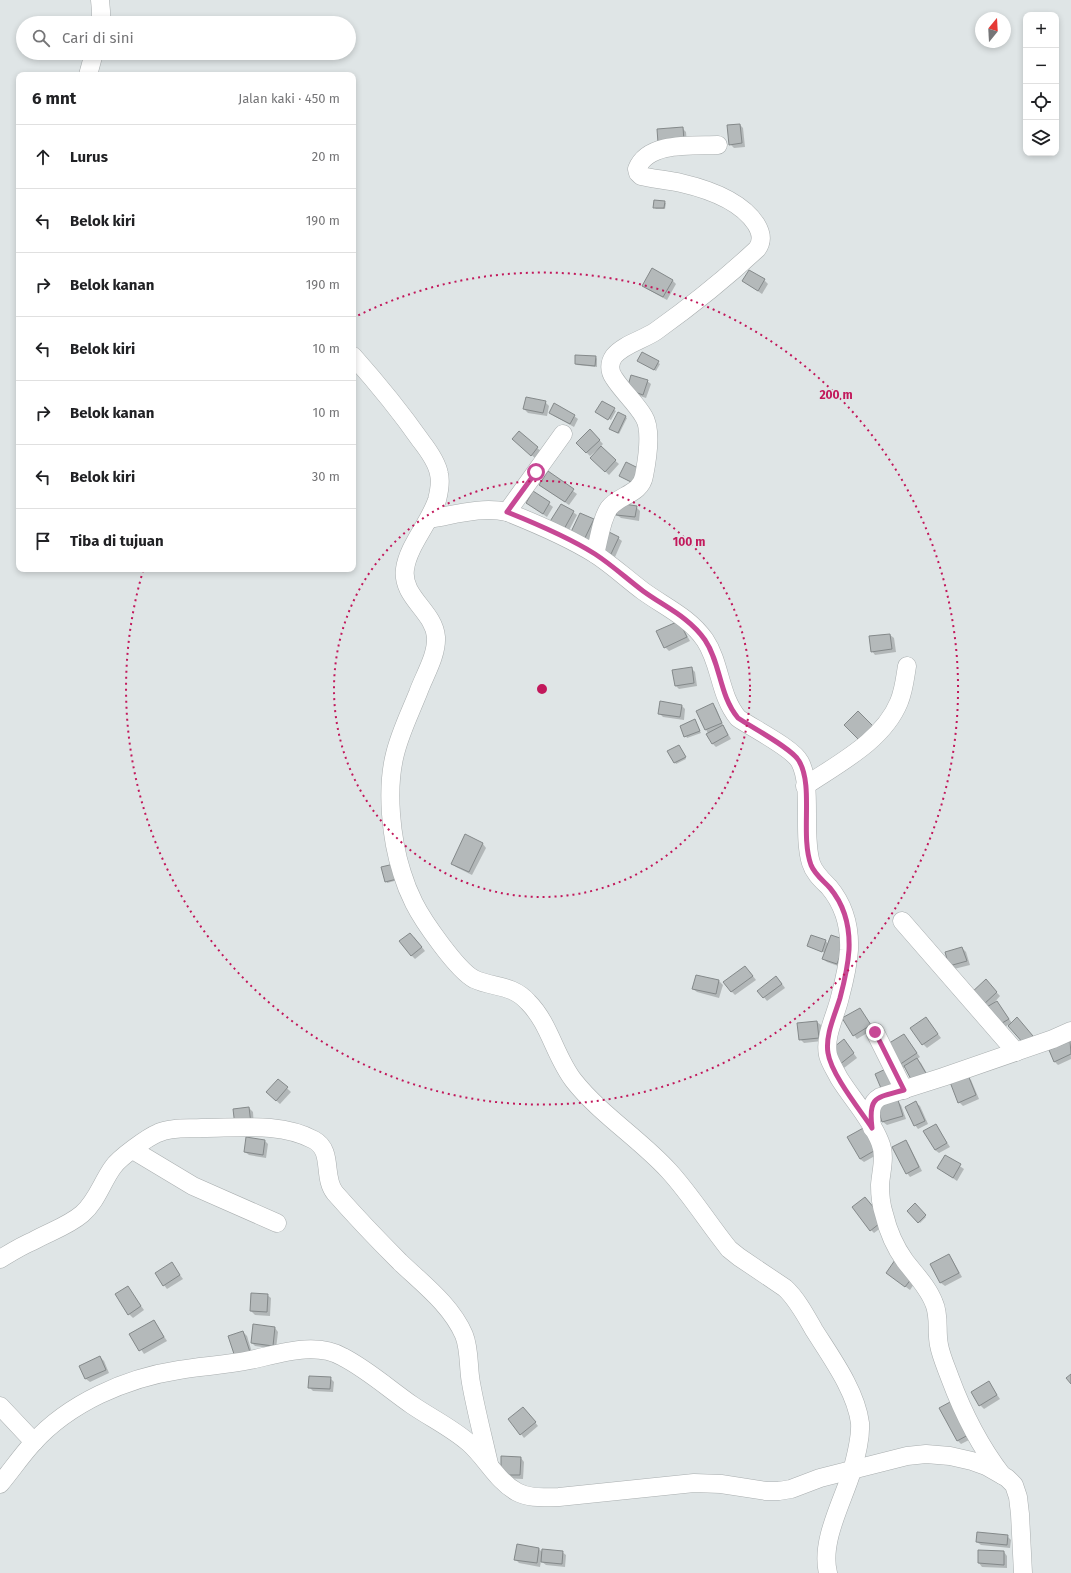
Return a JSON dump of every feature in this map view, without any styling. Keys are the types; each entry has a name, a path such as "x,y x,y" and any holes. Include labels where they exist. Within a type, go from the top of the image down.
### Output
{"street":[{"path":"100,0 101,16"},
{"path":"89,72 92,60"},
{"path":"595,554 605,517 610,507 618,499 634,491 644,479 648,438 648,428 644,416 613,377 610,368 612,360 618,352 654,332 702,297 757,249 761,241 761,233 758,226 750,215 740,207 727,200 688,185 641,176 638,174 637,169 646,156 659,150 675,146 718,145"},
{"path":"356,360 412,428 437,466 440,476 438,496 429,519 407,561 405,575 405,581 412,595 431,621 436,634 430,662 394,756 391,811 393,834 401,871 415,905 437,938 462,970 472,978 479,981 514,990 529,1002 549,1035 568,1072 580,1088 669,1171 729,1249 790,1292 836,1366 851,1393 858,1411 860,1429 852,1470 827,1544 826,1560 828,1573"},
{"path":"507,512 563,434"},
{"path":"429,519 483,510 507,512 573,542 595,554 642,590 679,614 696,629 711,650 726,699 733,712 738,718 796,757 802,767 805,786 807,844 811,865 818,876 834,893 845,913 849,937 849,952 846,970 829,1036 827,1046 828,1055 842,1083 879,1139 882,1149 880,1193 881,1203 887,1224 898,1250 935,1304 939,1346 958,1400 980,1444 1002,1475"},
{"path":"805,786 871,740 888,723 902,695 907,666"},
{"path":"902,921 1016,1052"},
{"path":"875,1032 904,1090"},
{"path":"872,1128 870,1110 876,1100 880,1097 1016,1052 1071,1032"},
{"path":"0,1260 31,1241 67,1224 81,1214 92,1203 113,1166 122,1157 158,1133 178,1129 270,1128 296,1133 318,1142 325,1153 328,1175 332,1189 387,1248 446,1306 459,1326 467,1345 474,1401 489,1465"},
{"path":"132,1150 193,1186 277,1223"},
{"path":"0,1484 34,1442 47,1430 80,1405 109,1389 133,1380 174,1371 234,1363 282,1353 320,1350 329,1351 342,1356 360,1367 413,1406 449,1428 469,1443 511,1488 524,1496 536,1498 559,1497 694,1484 722,1484 779,1491 791,1489 820,1478 907,1456 938,1454 972,1461 986,1466 1002,1475 1014,1485 1018,1497 1023,1573"},
{"path":"0,1406 34,1442"}],"building":[{"path":"740,124 742,143 729,145 727,125"},
{"path":"683,127 684,141 658,143 657,129"},
{"path":"654,200 665,201 664,208 653,208"},
{"path":"652,268 673,280 663,297 642,286"},
{"path":"749,270 765,279 758,291 742,281"},
{"path":"642,352 659,361 654,370 637,361"},
{"path":"575,355 596,356 595,366 575,364"},
{"path":"631,375 648,380 643,395 627,389"},
{"path":"526,397 546,401 543,413 523,409"},
{"path":"602,401 615,408 608,420 595,412"},
{"path":"554,403 575,415 570,424 549,413"},
{"path":"618,412 626,416 618,433 609,429"},
{"path":"590,429 600,440 586,453 576,443"},
{"path":"519,431 538,447 531,456 512,439"},
{"path":"601,446 616,460 605,472 590,458"},
{"path":"626,462 642,470 635,484 619,476"},
{"path":"548,471 574,489 565,502 539,485"},
{"path":"533,491 550,502 543,514 526,503"},
{"path":"618,503 637,506 635,517 616,515"},
{"path":"561,504 574,511 563,531 549,523"},
{"path":"580,513 594,519 584,540 570,534"},
{"path":"609,532 619,537 611,554 600,549"},
{"path":"679,621 687,637 664,648 656,631"},
{"path":"890,634 892,649 871,652 869,636"},
{"path":"692,667 694,683 675,686 672,670"},
{"path":"660,701 682,705 680,717 658,714"},
{"path":"713,703 722,723 705,730 696,711"},
{"path":"858,711 873,726 859,740 844,725"},
{"path":"695,719 700,731 684,737 680,726"},
{"path":"723,725 728,735 712,744 706,734"},
{"path":"679,745 686,757 674,763 667,751"},
{"path":"465,834 483,843 469,872 451,864"},
{"path":"394,864 397,879 385,882 381,867"},
{"path":"410,933 422,947 411,956 399,941"},
{"path":"811,935 826,940 822,952 807,946"},
{"path":"831,935 846,940 837,964 822,959"},
{"path":"962,947 967,961 949,966 945,952"},
{"path":"745,966 753,976 731,992 723,982"},
{"path":"696,975 719,980 716,994 692,989"},
{"path":"776,976 782,984 763,998 757,991"},
{"path":"986,979 997,992 982,1006 970,994"},
{"path":"997,1001 1009,1019 997,1026 985,1008"},
{"path":"860,1008 871,1025 853,1036 842,1018"},
{"path":"926,1017 938,1034 922,1045 910,1028"},
{"path":"1017,1017 1033,1036 1024,1044 1008,1026"},
{"path":"817,1021 819,1038 799,1040 797,1023"},
{"path":"904,1034 917,1053 899,1065 886,1045"},
{"path":"844,1039 854,1053 839,1065 829,1051"},
{"path":"1070,1041 1071,1054 1054,1062 1049,1050"},
{"path":"917,1058 927,1075 913,1083 904,1066"},
{"path":"890,1067 898,1086 883,1093 875,1074"},
{"path":"968,1075 976,1095 958,1103 950,1082"},
{"path":"278,1079 288,1087 276,1101 266,1092"},
{"path":"898,1100 903,1116 882,1122 877,1106"},
{"path":"916,1101 925,1121 914,1126 905,1107"},
{"path":"249,1107 251,1124 235,1126 233,1109"},
{"path":"936,1124 947,1143 935,1150 923,1131"},
{"path":"867,1126 879,1148 860,1159 847,1137"},
{"path":"246,1137 265,1140 263,1155 244,1152"},
{"path":"906,1140 919,1167 906,1174 892,1147"},
{"path":"945,1155 961,1164 953,1178 937,1168"},
{"path":"865,1197 884,1220 870,1231 852,1207"},
{"path":"915,1203 926,1215 918,1223 907,1211"},
{"path":"949,1254 959,1273 940,1283 930,1264"},
{"path":"895,1260 915,1274 905,1287 886,1273"},
{"path":"172,1262 180,1275 163,1286 155,1273"},
{"path":"128,1286 141,1306 128,1315 115,1294"},
{"path":"251,1293 268,1294 267,1312 250,1311"},
{"path":"154,1320 164,1337 139,1351 129,1334"},
{"path":"253,1324 275,1327 273,1346 251,1343"},
{"path":"243,1331 251,1355 236,1360 228,1336"},
{"path":"100,1356 106,1370 85,1379 79,1366"},
{"path":"1071,1374 1071,1384 1066,1378"},
{"path":"309,1376 331,1377 330,1389 308,1388"},
{"path":"989,1381 997,1395 979,1406 971,1392"},
{"path":"952,1401 970,1434 957,1441 939,1408"},
{"path":"523,1407 536,1422 520,1435 508,1419"},
{"path":"501,1456 521,1457 520,1475 501,1475"},
{"path":"977,1532 1008,1535 1007,1545 976,1542"},
{"path":"517,1544 539,1548 537,1563 514,1560"},
{"path":"542,1549 563,1551 562,1564 541,1562"},
{"path":"978,1550 1004,1551 1004,1565 978,1563"}],"route":[{"path":"536,472 507,512 546,529 595,554 642,590 689,622 704,639 711,650 726,699 733,712 738,718 791,752 799,761 804,775 806,834 811,865 818,876 834,893 845,913 849,937 849,952 846,970 832,1023 827,1052 829,1060 842,1083 872,1128 870,1110 876,1100 880,1097 904,1090 875,1032"}]}
